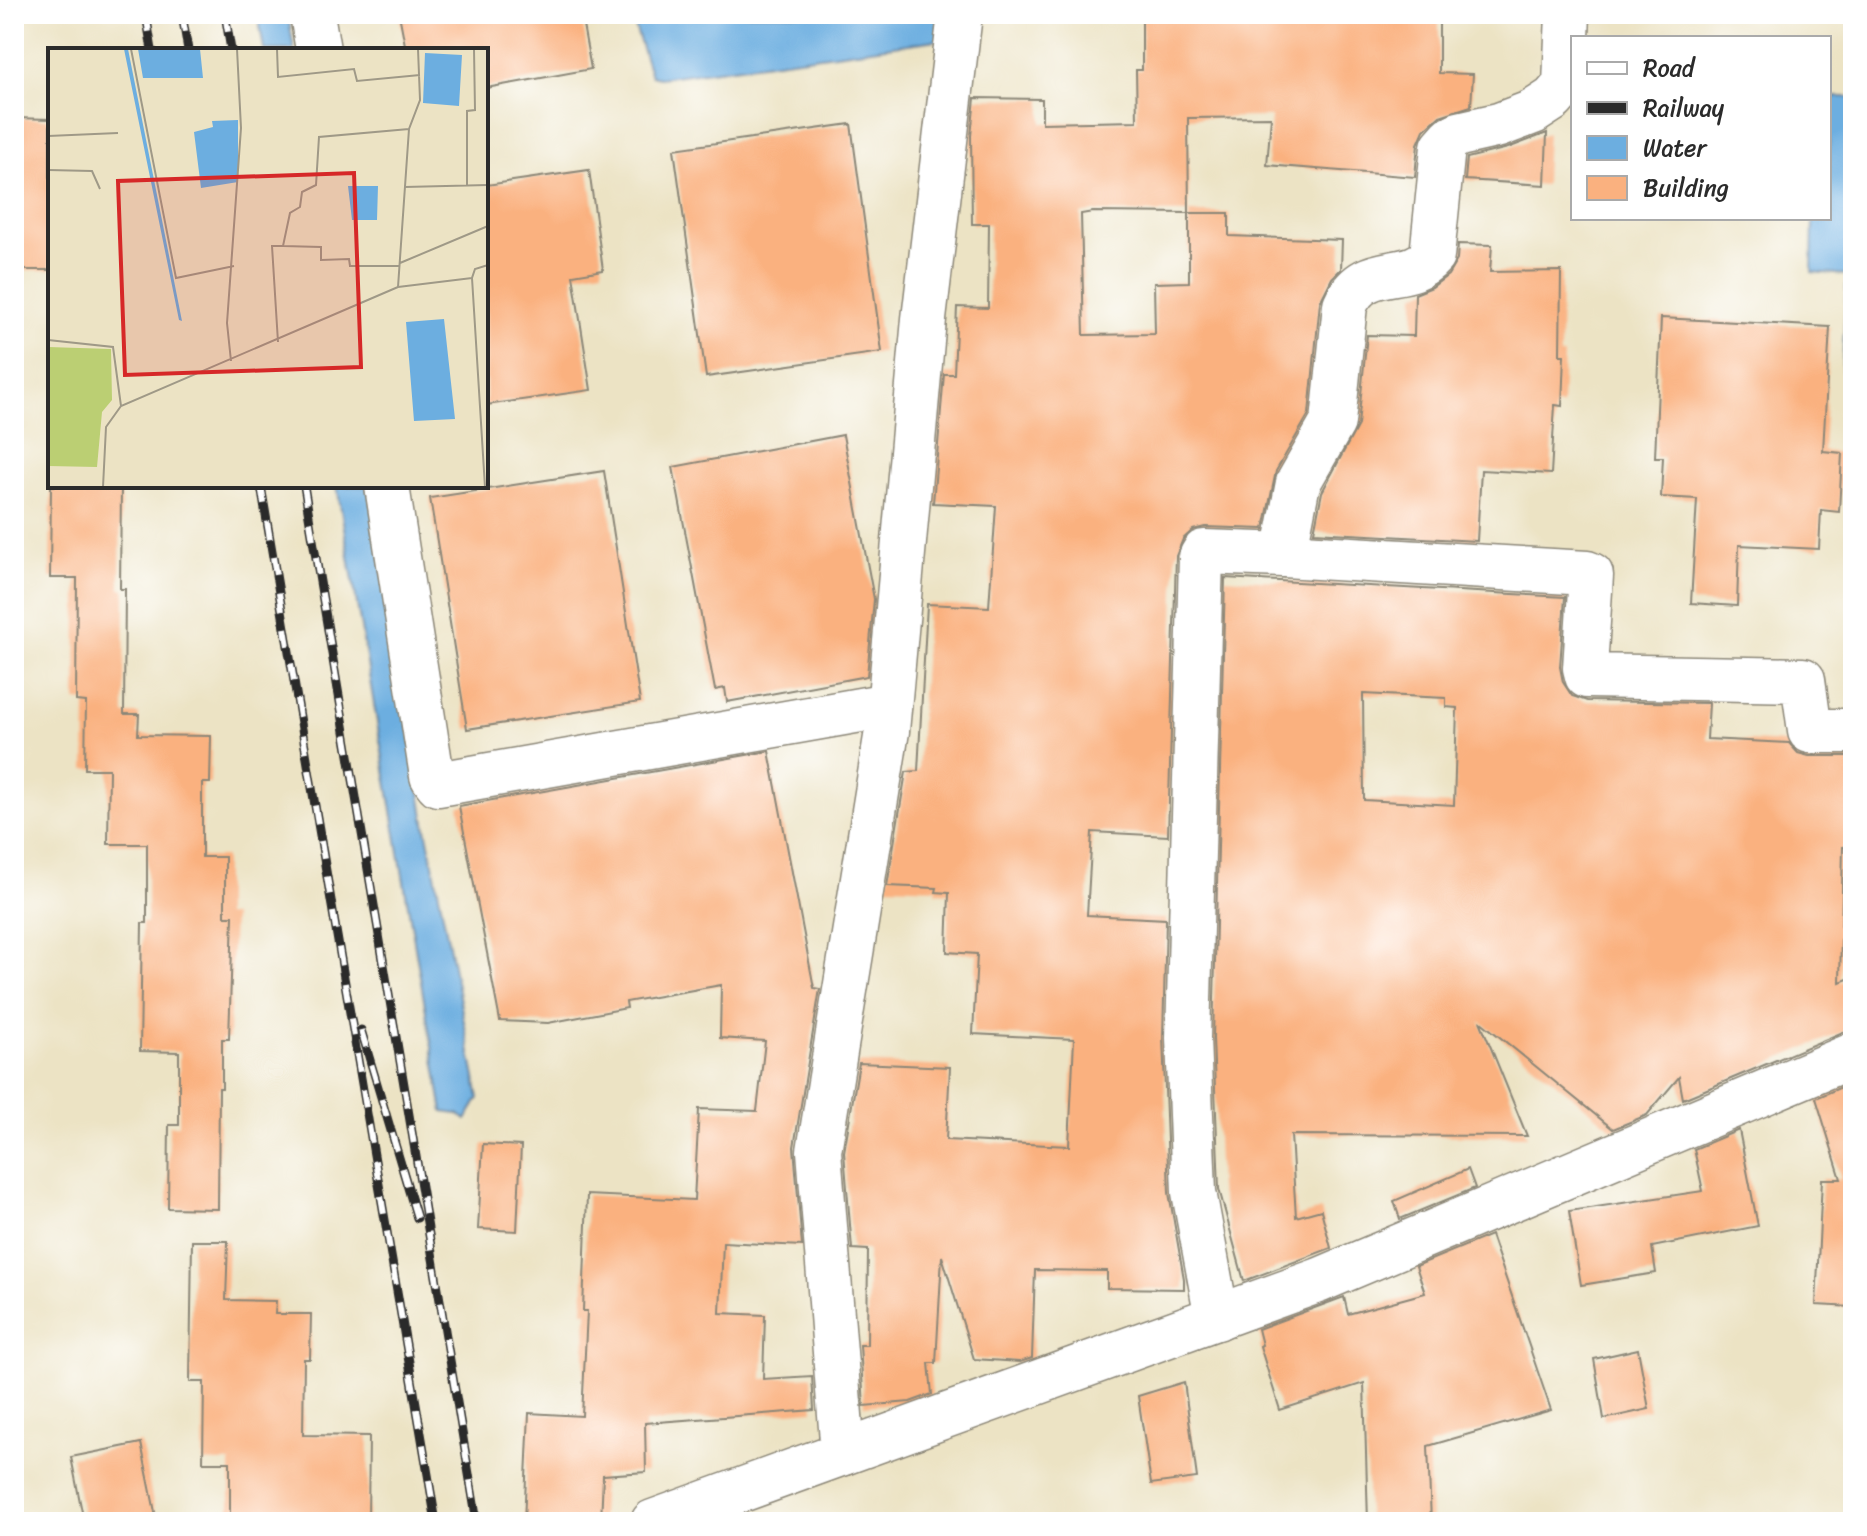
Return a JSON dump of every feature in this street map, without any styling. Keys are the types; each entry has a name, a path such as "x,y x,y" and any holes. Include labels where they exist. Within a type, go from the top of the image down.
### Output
{"street":[{"path":"312,14 318,48"},
{"path":"843,1453 819,1151 889,705 924,319 960,14"},
{"path":"1284,555 1298,483 1333,422 1345,305 1350,293 1379,274 1412,270 1424,265 1432,256 1443,147 1459,134 1499,125 1533,112 1553,99 1565,85 1568,14"},
{"path":"387,488 432,776 438,784 889,705"},
{"path":"1217,1318 1194,1192 1188,1038 1200,568 1204,552 1587,573 1591,577 1587,676 1803,680 1810,731 1853,731"},
{"path":"653,1522 1320,1280 1853,1055"}],"water":[{"path":"258,14 288,14 294,48 264,48"},
{"path":"631,14 948,14 944,39 659,78 651,76"},
{"path":"1831,97 1853,97 1853,372 1842,371 1847,275 1812,272 1813,220 1831,220"},
{"path":"337,488 368,488 426,828 479,1098 466,1120 458,1114 443,1112"}],"building":[{"path":"399,14 581,14 591,69 488,88 488,48 406,48"},
{"path":"1142,14 1439,14 1439,73 1473,74 1471,106 1440,116 1424,130 1418,144 1415,177 1267,165 1271,117 1188,118 1189,213 1229,213 1229,236 1342,240 1341,269 1332,278 1320,302 1309,414 1276,471 1264,529 1205,527 1193,530 1183,539 1176,556 1168,836 1092,832 1087,915 1166,919 1163,1037 1169,1193 1184,1289 1107,1288 1107,1271 1035,1270 1032,1358 1020,1362 974,1359 942,1256 936,1363 929,1363 932,1394 910,1402 864,1406 860,1345 867,1345 868,1250 852,1249 844,1152 859,1063 950,1067 946,1140 1069,1146 1074,1039 973,1034 977,954 947,952 949,893 936,892 937,888 887,886 906,772 918,771 927,604 989,607 996,506 933,503 944,374 954,374 957,307 988,308 989,224 972,224 971,136 975,98 1042,99 1042,123 1137,121 1136,70 1142,70","holes":["1189,213 1189,282 1154,283 1155,334 1084,335 1081,214"]},
{"path":"14,118 48,119 48,270 14,270"},
{"path":"851,124 882,352 706,377 674,149"},
{"path":"1547,133 1545,185 1465,180 1467,158 1508,148"},
{"path":"589,170 603,270 573,275 591,390 488,405 488,185"},
{"path":"1458,244 1492,245 1490,272 1561,271 1562,406 1555,405 1551,474 1481,470 1477,541 1314,532 1322,492 1358,425 1367,335 1414,336 1415,294 1432,287 1448,275 1457,260"},
{"path":"1661,318 1830,327 1823,451 1842,453 1839,512 1821,510 1819,549 1739,545 1737,606 1691,603 1697,499 1661,497 1663,457 1655,457"},
{"path":"843,435 874,599 867,676 727,702 725,688 715,690 673,467"},
{"path":"604,471 640,702 467,729 430,498"},
{"path":"51,488 121,488 120,589 125,589 124,714 139,714 138,735 211,736 210,783 202,783 202,857 225,857 225,916 233,916 229,1039 222,1039 222,1088 219,1088 218,1209 168,1208 169,1125 179,1125 179,1052 140,1051 142,923 147,923 147,844 108,844 109,769 85,769 86,702 76,701 77,578 50,578"},
{"path":"1225,578 1565,597 1560,667 1563,682 1572,696 1587,701 1709,703 1707,739 1789,743 1798,753 1809,756 1853,756 1849,848 1843,847 1840,982 1853,977 1853,1031 1843,1032 1683,1099 1679,1077 1647,1115 1613,1129 1480,1021 1527,1136 1291,1135 1296,1217 1321,1210 1331,1248 1244,1281 1219,1189 1213,1038","holes":["1363,694 1446,698 1446,707 1457,708 1454,805 1364,800"]},
{"path":"769,751 814,988 820,989 794,1147 802,1246 723,1242 720,1313 765,1315 763,1379 812,1376 814,1410 645,1423 646,1472 603,1475 601,1522 524,1522 529,1413 582,1416 587,1311 583,1311 587,1195 694,1200 699,1109 757,1111 765,1041 720,1038 721,985 626,1002 627,1008 548,1023 500,1021 459,806"},
{"path":"1853,1082 1853,1307 1816,1305 1822,1179 1841,1179 1816,1098"},
{"path":"1739,1130 1758,1226 1652,1247 1656,1273 1581,1285 1569,1211 1703,1191 1694,1149"},
{"path":"483,1144 521,1146 517,1231 478,1229"},
{"path":"1468,1169 1475,1188 1400,1219 1394,1201"},
{"path":"1491,1235 1551,1410 1428,1446 1431,1522 1368,1522 1364,1383 1280,1410 1260,1346 1258,1329 1344,1297 1348,1314 1425,1293 1416,1266"},
{"path":"192,1241 228,1241 226,1300 276,1301 275,1314 311,1314 310,1359 304,1359 303,1435 369,1436 368,1522 230,1522 230,1462 203,1462 204,1382 190,1382"},
{"path":"1638,1349 1649,1409 1604,1419 1594,1359"},
{"path":"1184,1382 1197,1478 1151,1484 1138,1396"},
{"path":"141,1443 157,1522 84,1522 71,1457"}],"railway":[{"path":"146,14 152,48"},
{"path":"182,14 188,48"},
{"path":"225,14 231,48"},
{"path":"261,488 436,1522"},
{"path":"304,488 477,1522"},
{"path":"361,1030 417,1218"}]}
